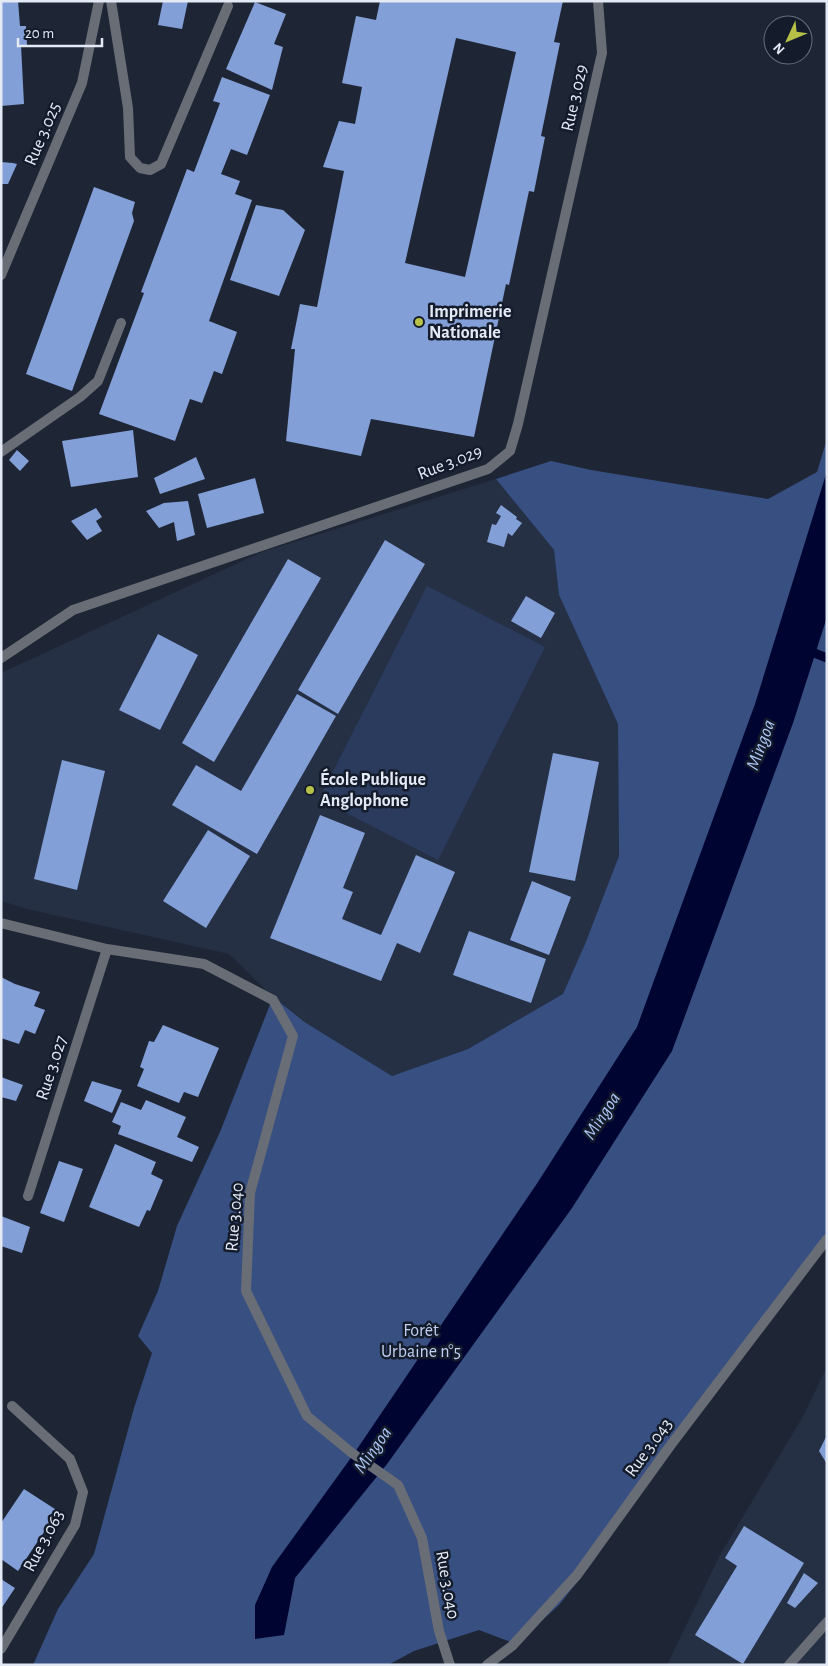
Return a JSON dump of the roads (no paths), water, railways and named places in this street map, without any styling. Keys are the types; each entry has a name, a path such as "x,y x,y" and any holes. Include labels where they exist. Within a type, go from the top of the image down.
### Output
{"street":[{"name":"Rue 3.025","path":"1,275 82,83 99,1"},
{"path":"111,1 128,108 130,157 140,168 150,170 161,164 228,6"},
{"name":"Rue 3.029","path":"1,658 73,610 488,469 510,451 521,414 602,54 598,1"},
{"path":"1,452 80,397 98,381 121,323"},
{"name":"Rue 3.040","path":"1,922 107,949 204,964 273,1000 293,1036 250,1193 246,1291 307,1416 352,1454 398,1485 422,1538 439,1630 450,1665"},
{"name":"Rue 3.027","path":"28,1196 107,949"},
{"name":"Rue 3.043","path":"487,1665 512,1646 577,1576 670,1446 827,1239"},
{"name":"Rue 3.063","path":"1,1649 75,1525 83,1492 70,1459 12,1406"},
{"path":"789,1665 827,1622"}],"water":[{"name":"Mingoa","path":"827,471 827,617 793,723 672,1051 572,1208 387,1464 295,1578 284,1635 255,1639 255,1605 272,1567 353,1455 538,1182 637,1027 755,704"}],"waterway":[{"path":"804,649 827,658"}],"place":[{"name":"Imprimerie Nationale","path":"419,322"},
{"name":"École Publique Anglophone","path":"310,790"}],"park label":[{"name":"Forêt Urbaine n°5","path":"421,1341"}]}
